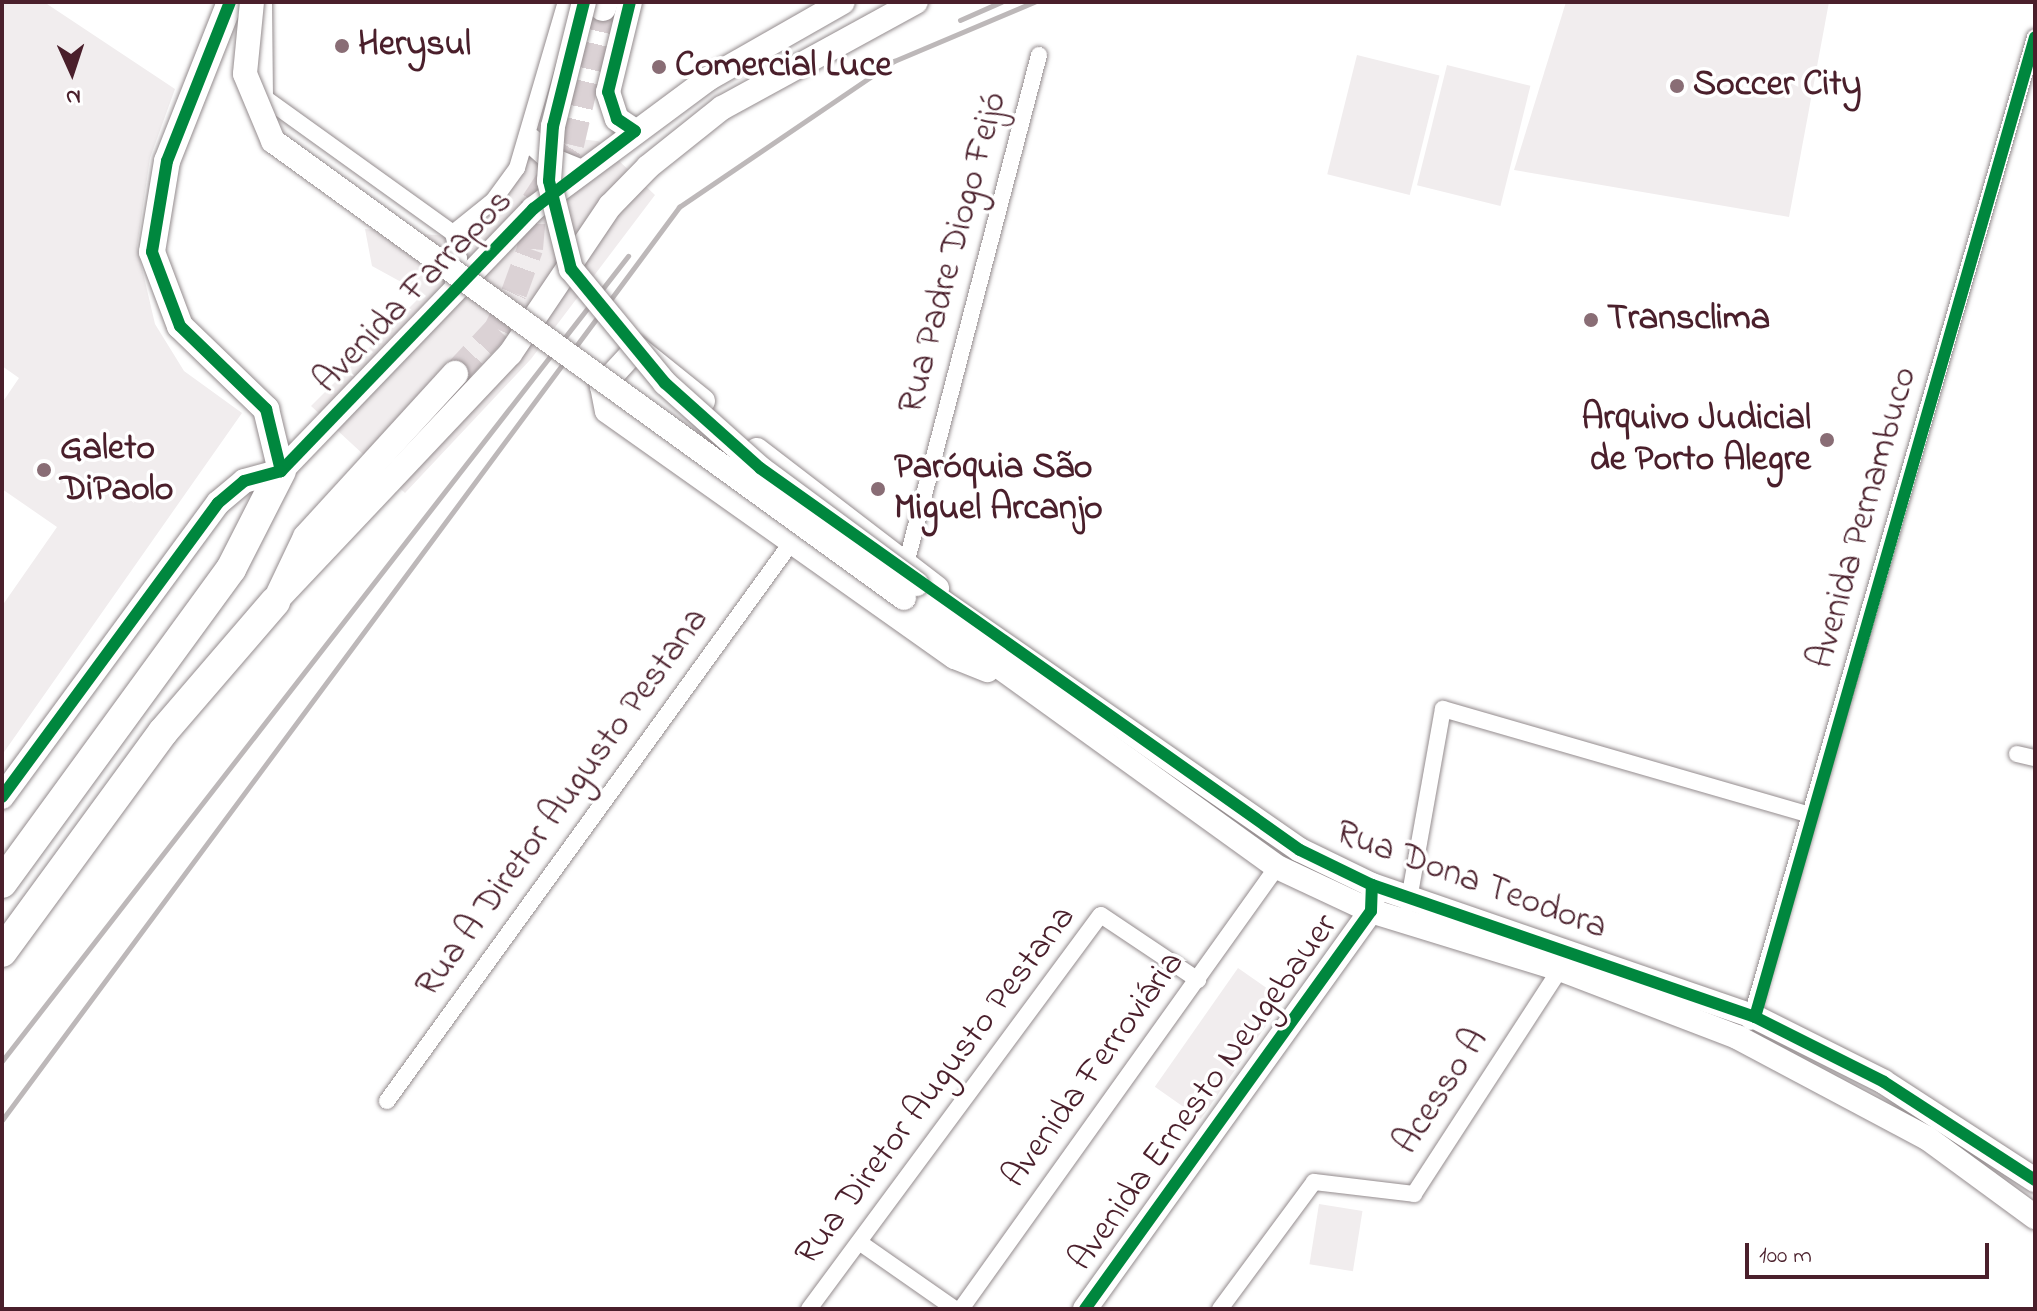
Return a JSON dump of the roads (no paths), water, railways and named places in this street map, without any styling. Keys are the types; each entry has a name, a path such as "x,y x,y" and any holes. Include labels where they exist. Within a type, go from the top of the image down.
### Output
{"highway":[{"path":"2,883 231,569 281,471"},
{"path":"2,952 163,732 275,602"}],"main road":[{"path":"2,797 198,528 244,481 281,471 266,409 180,326 152,252 167,161 230,2"},
{"path":"252,2 244,42 249,95 283,151 911,591"},
{"path":"630,2 608,92 617,119 635,131"},
{"name":"Avenida Farrapos","path":"281,471 445,305 533,209 708,79 843,2"},
{"path":"275,602 510,354 610,206 648,167 722,108 916,2"},
{"path":"598,4 553,126 549,181 571,269 665,383 760,468 911,591"},
{"path":"530,140 552,160 581,172"},
{"path":"977,626 907,560 759,452 646,349 622,356 602,386 607,411 955,657 1016,680"},
{"path":"275,602 306,537 455,374"},
{"name":"Rua Dona Teodora","path":"911,591 977,626 1228,805 1372,885 1755,1017 1941,1118 2031,1173"},
{"name":"Rua Dona Teodora","path":"911,591 1016,680 1277,867 1371,911 1560,969 1737,1037 1927,1138 2035,1217"},
{"path":"1371,911 1372,885"},
{"name":"Avenida Ernesto Neugebauer","path":"1085,1309 1371,911"},
{"path":"1927,1138 1941,1118"}],"street":[{"path":"264,2 265,98 453,233 459,258 445,305"},
{"path":"453,233 507,185 530,140 566,2"},
{"name":"Avenida Pernambuco","path":"1737,1037 1755,1017 1810,815 2035,37"},
{"name":"Rua Padre Diogo Feijó","path":"907,560 1039,55"},
{"name":"Rua A Diretor Augusto Pestana","path":"387,1101 791,543"},
{"path":"1426,929 1405,894 1443,709 1810,815"},
{"path":"2017,754 2035,758"},
{"name":"Avenida Ferroviária","path":"958,1309 1277,867"},
{"name":"Rua Diretor Augusto Pestana","path":"809,1309 1101,915 1198,980"},
{"name":"Acesso A","path":"1220,1309 1314,1182 1414,1194 1560,969"},
{"path":"859,1242 958,1309"}],"tunnel":[{"path":"455,374 497,329 514,293 530,249 534,202 571,145 603,8"}],"railway":[{"path":"960,20 1001,2"},
{"path":"2,1120 679,207 894,61 1034,2"},
{"path":"2,1061 628,256"}],"place":[{"name":"Herysul","path":"342,46"},
{"name":"Comercial Luce","path":"659,67"},
{"name":"Soccer City","path":"1677,86"},
{"name":"Transclima","path":"1591,320"},
{"name":"Arquivo Judicial de Porto Alegre","path":"1827,440"},
{"name":"Galeto DiPaolo","path":"44,470"},
{"name":"Paróquia São Miguel Arcanjo","path":"878,489"}]}
